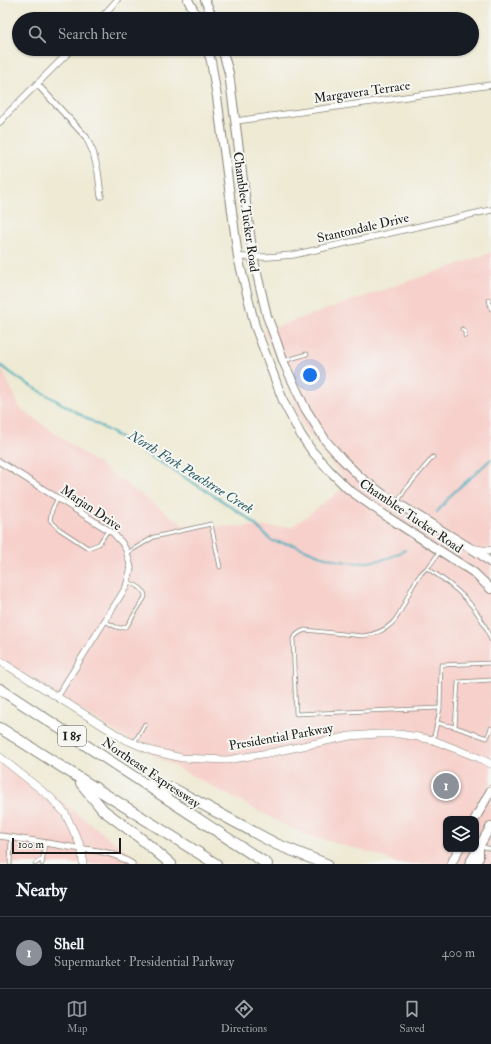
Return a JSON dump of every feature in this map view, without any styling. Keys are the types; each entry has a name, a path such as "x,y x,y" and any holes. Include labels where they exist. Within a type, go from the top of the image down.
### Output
{"highway":[{"name":"Northeast Expressway","path":"0,690 267,864"},
{"name":"I 85","path":"0,728 216,864"},
{"path":"76,776 103,810 139,837 171,864"},
{"path":"144,783 172,788 276,844 326,864"}],"main road":[{"path":"188,0 193,12"},
{"path":"205,0 210,12"},
{"name":"Chamblee Tucker Road","path":"209,56 217,97 238,257 254,326 284,403 300,434 328,470 348,489 386,516 473,572 491,589"},
{"name":"Chamblee Tucker Road","path":"224,56 229,72 253,257 267,316 283,361 305,408 326,440 360,477 384,495 480,554 491,564"},
{"path":"477,816 491,790"},
{"path":"469,864 491,826"},
{"path":"475,864 479,858 480,846"},
{"path":"450,864 457,852"}],"street":[{"path":"106,12 117,0"},
{"path":"0,122 65,56"},
{"path":"37,84 86,137 93,152 98,172 101,196"},
{"name":"Margavera Terrace","path":"236,121 491,85"},
{"name":"Stantondale Drive","path":"238,257 293,255 491,210"},
{"name":"Marjan Drive","path":"0,462 113,533 122,543 127,553 130,568 126,587 57,697"},
{"path":"469,547 491,550"},
{"name":"Presidential Parkway","path":"0,661 124,740 152,751 182,758 226,760 274,752 350,736 399,734 433,740 480,758 491,764"},
{"path":"0,757 50,797 65,813 82,849 83,864"},
{"path":"0,836 102,851 114,854 132,864"}],"lane":[{"path":"489,300 491,310"},
{"path":"462,329 465,332 465,336"},
{"path":"283,361 307,354"},
{"path":"397,503 405,490 433,457"},
{"path":"58,498 52,510 50,520 60,529 88,548 98,544 108,530"},
{"path":"127,553 154,537 211,524 220,566"},
{"path":"440,551 430,566 420,574 396,620 388,627 372,635 363,636 305,630 296,634 293,639 296,714 440,708"},
{"path":"427,568 458,590 479,615 491,640"},
{"path":"105,621 116,627 124,628 127,626 145,597 144,591 128,582"},
{"path":"433,740 440,708 441,665 491,663"},
{"path":"455,727 458,682 491,680"},
{"path":"437,723 455,727 487,738 491,728"},
{"path":"134,743 144,724"},
{"path":"10,864 11,837"},
{"path":"35,864 39,861 42,862 45,843"},
{"path":"480,846 491,849"}],"shaded area":[{"path":"491,253 491,864 399,864 372,853 302,834 153,755 0,660 0,364 20,408 185,526 292,527 348,485 302,424 281,364 264,331"},
{"path":"0,755 109,838 144,864 0,864"}],"waterway":[{"name":"North Fork Peachtree Creek","path":"0,365 21,380 126,441 221,500 249,519 272,541 294,545 339,561 359,563 382,560 405,550"},
{"name":"North Fork Peachtree Creek","path":"437,512 454,492 491,459"}],"place":[{"name":"Shell","path":"446,786"}]}
